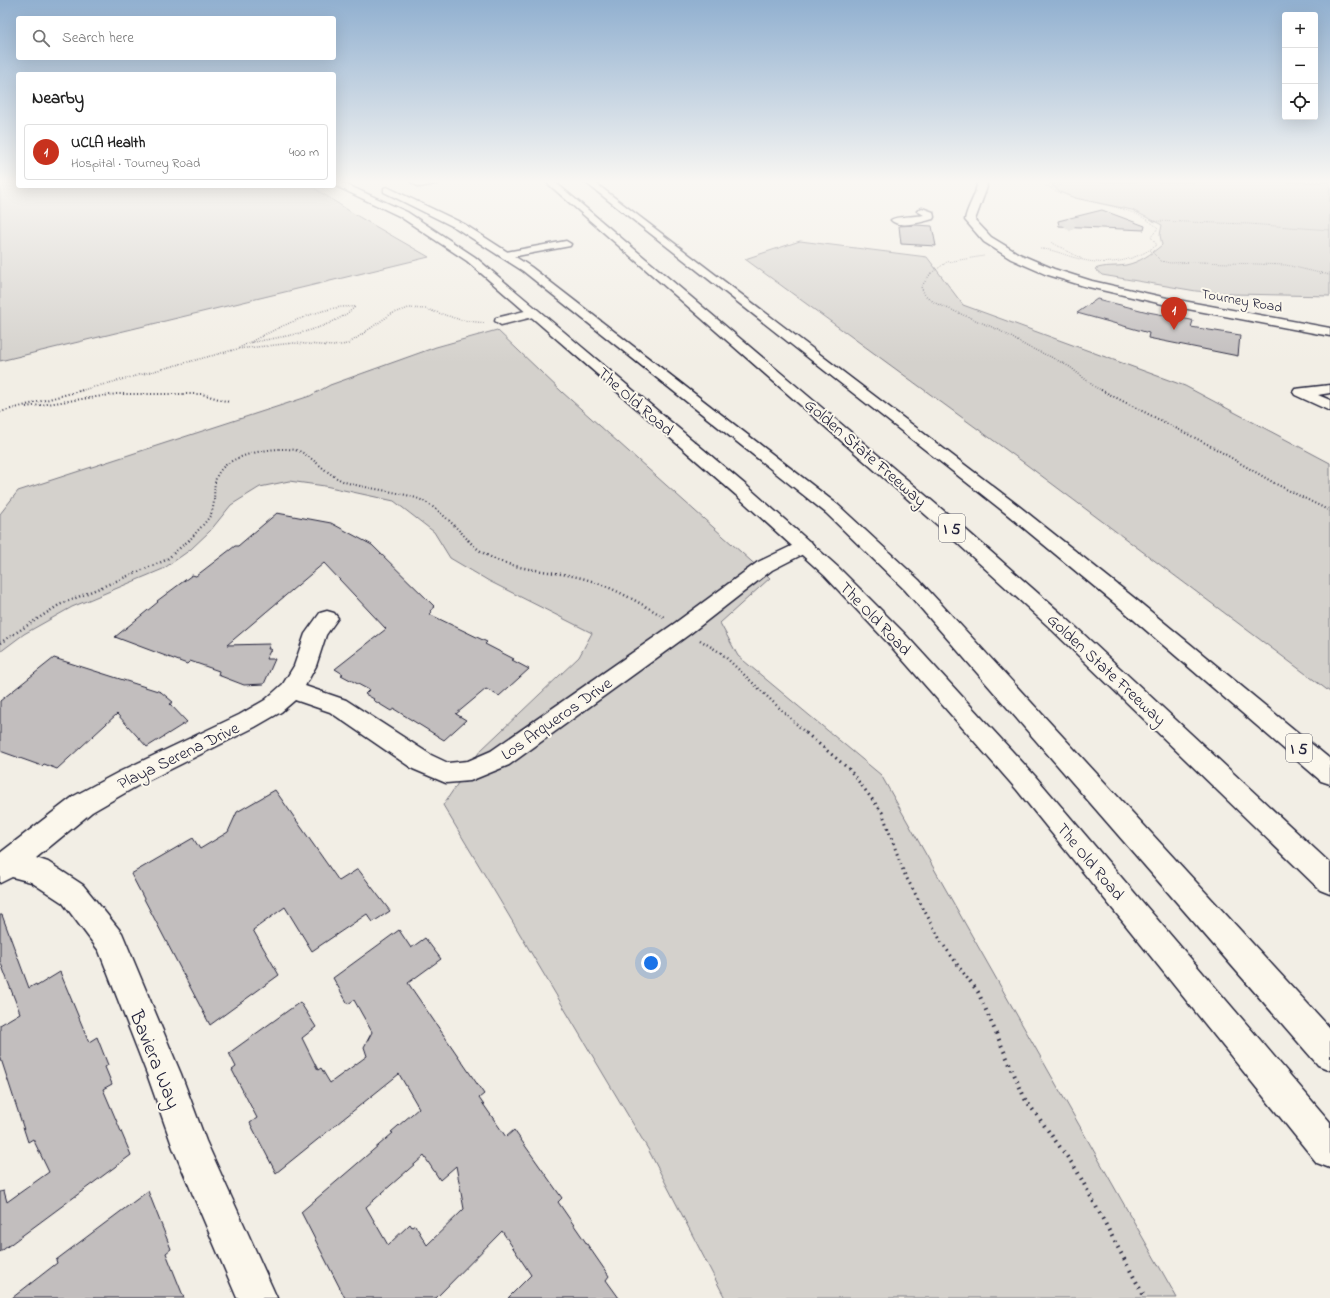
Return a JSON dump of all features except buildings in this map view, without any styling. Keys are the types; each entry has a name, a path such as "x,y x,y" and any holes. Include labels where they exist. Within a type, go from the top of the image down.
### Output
{"main road":[{"name":"The Old Road","path":"447,243 471,259 533,312 804,546 832,572 896,638 992,744 1330,1150"},
{"name":"The Old Road","path":"486,243 527,269 789,473 832,509 871,545 912,585 968,646 1330,1053"},
{"name":"Golden State Freeway","path":"621,243 950,526 1057,622 1330,881"},
{"name":"I 5","path":"668,243 1014,511 1126,602 1330,774"},
{"name":"Tourney Road","path":"991,243 1023,260 1072,278 1138,296 1330,332"},
{"path":"506,255 566,244"},
{"path":"501,321 533,312"},
{"path":"1330,389 1300,392 1330,406"},
{"name":"Los Arqueros Drive","path":"292,690 338,706 428,765 446,773 470,772 500,758 683,628 765,566 804,546"},
{"name":"Playa Serena Drive","path":"4,867 83,804 128,779 247,721 273,706 292,690 305,666 316,634 327,618"},
{"name":"Baviera Way","path":"4,867 38,871 73,894 111,943 131,996 164,1074 191,1148 257,1298"}],"path":[{"path":"1053,243 1084,260"},
{"path":"1038,249 1053,250 1096,263 1112,263 1150,250 1157,245 1155,243"},
{"path":"1150,250 1161,261 1170,263 1200,262 1270,264 1330,275"},
{"path":"986,256 951,260 943,263 921,287 925,295 935,303 999,330 1026,346 1051,357 1070,368 1095,387 1210,445 1276,484 1330,512"},
{"path":"237,349 249,343 286,325 339,306 350,305 356,307 344,316 314,328 249,343"},
{"path":"0,412 237,349 294,342 333,346 348,344 391,314 409,308 433,310 471,322 501,321"},
{"path":"13,409 117,394 202,394 229,402"},
{"path":"0,643 59,606 166,560 185,546 210,515 214,499 214,483 217,473 228,463 242,456 272,449 288,449 302,452 330,474 346,482 415,497 448,518 478,551 523,569 568,575 612,589 639,602 721,653 801,729 849,769 882,812 904,873 942,943 978,992 1000,1047 1025,1099 1076,1169 1145,1298"}],"shaded area":[{"path":"0,243 404,243 429,257 0,361"},
{"path":"795,243 812,243 927,257 963,305 1185,386 1330,463 1330,692 1023,462 745,259"},
{"path":"1162,243 1330,243 1330,296 1234,294 1196,291 1102,275 1095,269 1131,264 1154,252 1162,245"},
{"path":"497,330 562,392 770,578 720,623 738,656 881,775 1177,1298 725,1298 648,1149 443,805 480,751 579,657 592,633 489,581 450,558 434,532 394,501 325,486 289,481 260,487 231,505 210,531 190,550 163,569 72,607 24,634 0,652 0,514 18,491 310,396 330,385 436,347"}],"place":[{"name":"UCLA Health","path":"1174,330"}]}
